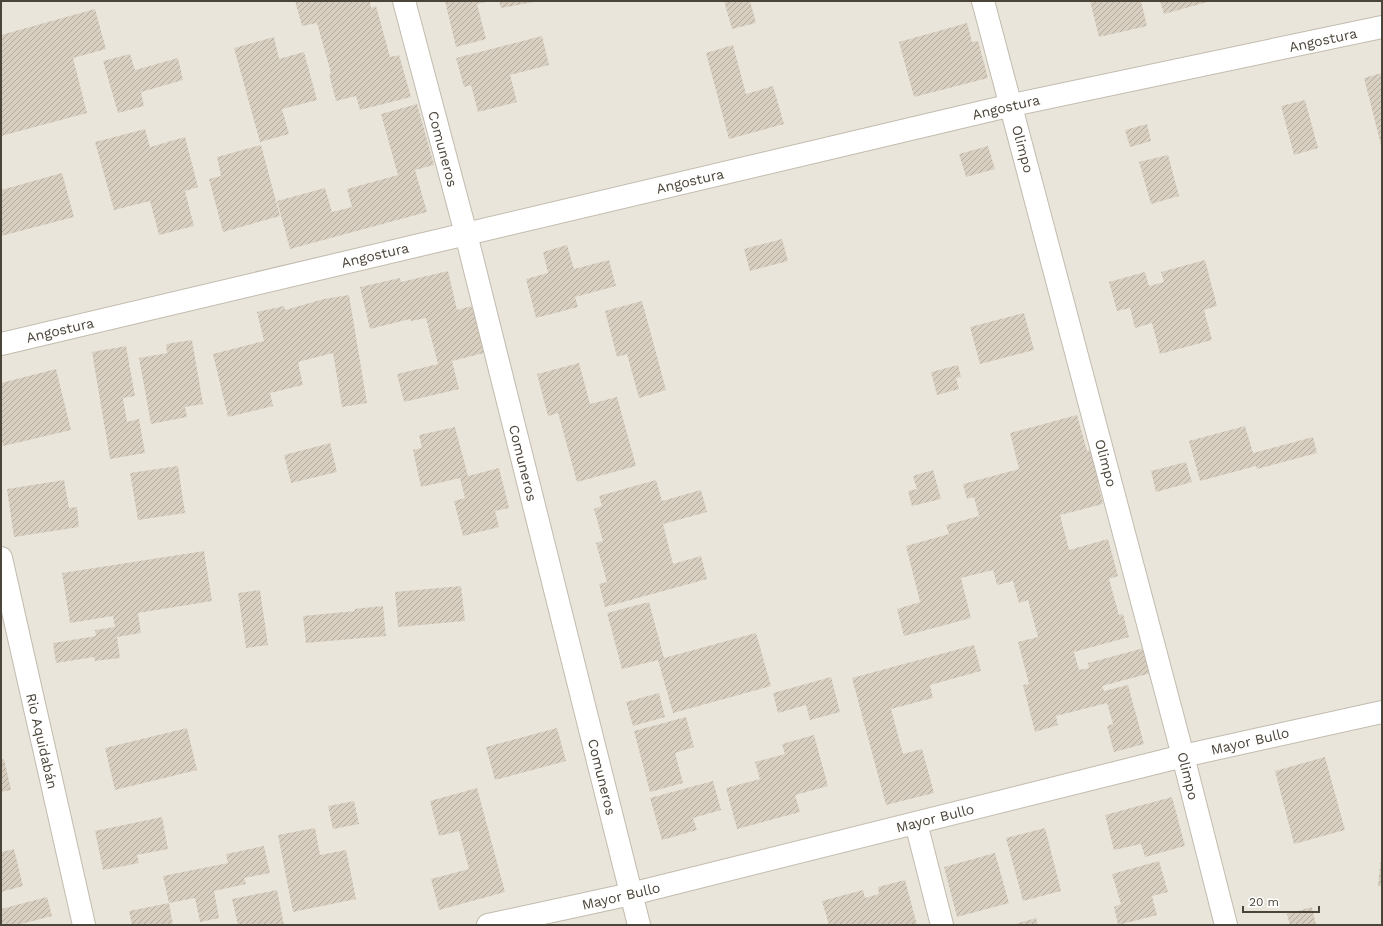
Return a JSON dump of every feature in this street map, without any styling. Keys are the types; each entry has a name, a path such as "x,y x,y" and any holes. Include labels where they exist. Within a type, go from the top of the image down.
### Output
{"street":[{"name":"Comuneros","path":"404,1 466,234 639,925"},
{"name":"Olimpo","path":"983,1 1012,105 1226,925"},
{"name":"Angostura","path":"1,344 1012,105 1382,28"},
{"name":"Rio Aquidabán","path":"1,558 84,925"},
{"name":"Mayor Bullo","path":"488,925 631,894 1183,756 1382,712"},
{"path":"916,823 942,925"}],"shaded area":[{"path":"1,1 1382,1 1382,925 1,925"}],"building":[{"path":"295,1 370,1 371,8 376,6 390,57 399,55 411,97 360,110 356,96 336,101 329,74 331,73 317,23 302,26"},
{"path":"445,1 491,1 477,4 486,39 456,47"},
{"path":"499,1 534,1 534,2 501,8"},
{"path":"724,1 750,1 756,23 732,29"},
{"path":"1090,1 1141,1 1147,26 1099,37"},
{"path":"1160,1 1211,1 1164,14"},
{"path":"95,9 106,49 73,58 87,113 1,136 1,35"},
{"path":"967,23 972,42 978,41 988,78 914,97 899,42"},
{"path":"542,36 549,65 510,75 517,102 478,112 471,85 464,87 456,58"},
{"path":"274,37 279,59 304,52 317,100 282,109 289,134 260,142 234,48"},
{"path":"733,45 746,94 773,86 784,124 729,139 706,53"},
{"path":"130,54 135,70 178,58 183,80 141,92 144,106 118,113 103,61"},
{"path":"1382,73 1382,145 1381,145 1364,78"},
{"path":"1305,100 1318,148 1294,155 1281,106"},
{"path":"417,104 434,165 415,170 427,212 290,249 277,201 325,188 332,212 352,207 347,189 398,175 381,114"},
{"path":"1147,124 1151,141 1130,147 1125,130"},
{"path":"145,129 150,147 185,137 198,187 185,191 194,226 159,235 150,201 114,210 95,142"},
{"path":"261,145 280,216 223,232 209,179 221,176 217,157"},
{"path":"988,146 995,169 966,177 959,154"},
{"path":"1168,155 1179,196 1151,204 1139,162"},
{"path":"62,173 74,217 1,236 1,190"},
{"path":"782,239 788,261 750,271 744,249"},
{"path":"567,245 574,269 609,260 616,286 575,297 578,307 536,318 526,279 548,273 543,252"},
{"path":"1205,260 1217,306 1204,310 1212,340 1160,354 1152,323 1135,328 1130,308 1117,311 1109,282 1145,272 1149,286 1164,282 1161,272"},
{"path":"448,271 457,310 472,306 484,353 452,361 459,389 404,402 397,374 438,364 426,318 411,321 410,319 370,329 360,287 400,278 401,282"},
{"path":"349,295 367,403 342,407 333,353 298,362 303,385 270,393 273,406 228,417 213,354 264,341 257,312 284,306 285,310 324,299"},
{"path":"642,301 666,390 639,398 627,354 617,357 605,311"},
{"path":"1024,313 1034,350 980,364 970,327"},
{"path":"192,340 203,404 185,407 187,417 151,424 139,358 167,353 166,344"},
{"path":"126,346 135,396 123,398 127,422 139,419 145,453 110,459 92,352"},
{"path":"579,363 590,404 617,397 636,466 577,482 558,413 548,416 537,374"},
{"path":"958,365 961,377 956,378 959,389 937,395 931,372"},
{"path":"56,369 71,430 3,446 1,437 1,383"},
{"path":"1077,415 1087,451 1098,448 1107,482 1098,484 1103,504 1060,515 1069,550 1108,539 1118,576 1109,579 1119,615 1123,614 1129,637 1074,652 1079,670 1089,668 1088,663 1144,648 1151,673 1102,686 1104,691 1128,685 1144,744 1114,752 1107,726 1113,724 1107,703 1056,716 1058,725 1035,732 1023,685 1029,684 1018,642 1038,637 1028,600 1019,603 1013,581 997,585 993,570 961,578 971,618 904,636 897,609 920,602 906,546 949,534 946,525 979,516 974,497 967,499 963,484 1019,469 1010,433"},
{"path":"1245,426 1253,453 1313,437 1317,453 1257,469 1256,466 1200,481 1189,441"},
{"path":"455,427 468,476 499,468 509,508 495,511 499,527 463,536 454,501 465,498 460,478 421,487 413,450 422,448 419,435"},
{"path":"330,443 337,472 291,483 284,455"},
{"path":"1186,462 1192,482 1156,492 1151,471"},
{"path":"178,466 185,513 138,520 130,473"},
{"path":"933,470 941,499 912,506 908,491 917,489 913,476"},
{"path":"64,480 69,508 77,507 79,527 14,537 7,489"},
{"path":"656,480 662,501 701,490 707,512 663,524 673,564 701,556 707,579 605,607 599,584 607,582 596,543 603,541 594,509 602,506 599,496"},
{"path":"204,551 212,601 138,613 141,633 117,637 120,658 95,661 94,657 56,663 53,643 96,636 95,630 115,627 113,616 70,623 62,573"},
{"path":"461,586 465,621 398,627 395,592"},
{"path":"260,590 268,645 246,648 238,593"},
{"path":"649,602 664,658 756,633 771,686 673,713 658,660 622,669 607,613"},
{"path":"383,606 386,636 306,643 303,616 355,611 354,609"},
{"path":"974,645 981,671 930,685 933,698 891,709 903,754 922,749 934,793 886,805 852,678"},
{"path":"831,677 840,712 810,720 806,705 778,713 773,693"},
{"path":"659,693 665,717 633,726 626,702"},
{"path":"686,717 694,747 675,753 683,783 650,792 634,731"},
{"path":"187,728 197,770 115,790 105,748"},
{"path":"557,728 566,761 495,780 486,747"},
{"path":"814,735 828,786 795,795 800,812 737,829 726,788 760,779 755,762 785,754 782,744"},
{"path":"1325,757 1345,830 1294,844 1275,771"},
{"path":"4,759 11,790 1,792 1,760"},
{"path":"713,781 721,810 693,818 697,830 662,840 650,798"},
{"path":"477,788 505,892 439,910 431,879 469,869 459,831 439,836 430,801"},
{"path":"1172,797 1185,846 1145,857 1141,844 1114,850 1105,815"},
{"path":"354,801 359,824 333,829 328,806"},
{"path":"162,817 168,849 137,855 139,863 103,870 95,831"},
{"path":"315,828 320,855 346,850 356,899 293,912 278,835"},
{"path":"1045,828 1061,891 1023,901 1006,838"},
{"path":"264,846 270,873 244,878 246,884 214,891 219,918 200,922 195,898 169,903 163,876 228,863 226,854"},
{"path":"14,849 23,886 1,892 1,852"},
{"path":"995,853 1009,903 957,917 944,867"},
{"path":"1381,857 1382,886 1378,886"},
{"path":"1159,861 1168,892 1152,896 1157,915 1118,925 1114,907 1121,904 1112,874"},
{"path":"905,880 917,925 829,925 822,901 863,890 865,898 879,894 878,887"},
{"path":"277,890 284,925 238,925 232,899"},
{"path":"47,897 52,916 17,925 1,925 1,909"},
{"path":"169,903 173,925 132,925 129,911"},
{"path":"1312,907 1316,925 1290,925 1287,914"},
{"path":"1036,918 1038,925 1012,925"}]}
